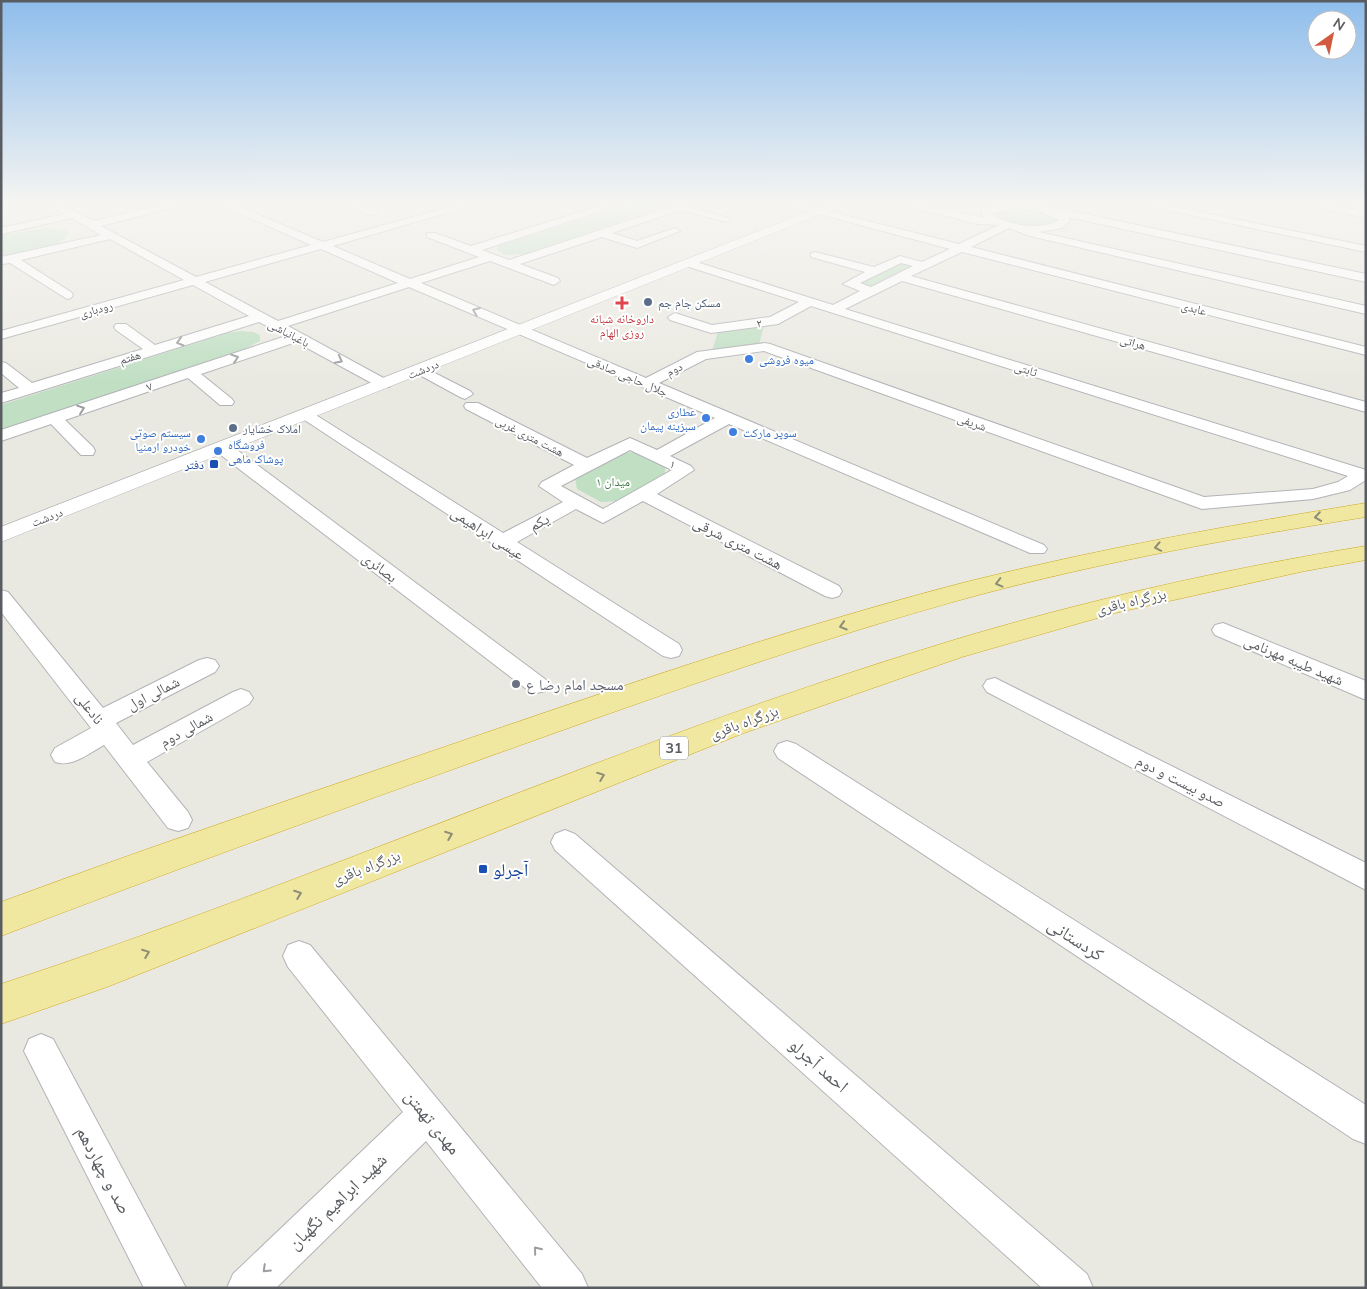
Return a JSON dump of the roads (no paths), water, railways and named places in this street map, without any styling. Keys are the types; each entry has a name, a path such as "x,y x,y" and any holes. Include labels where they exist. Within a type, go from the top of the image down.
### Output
{"highway":[{"path":"1,919 101,880 701,670 910,606 1069,565 1256,527 1366,510"},
{"name":"بزرگراه باقری","path":"1,1004 107,968 733,725 952,650 1112,605 1305,563 1366,553"},
{"path":"1,906 101,880"},
{"path":"1,1020 107,968"}],"main road":[{"name":"دردشت","path":"1,535 695,262"}],"street":[{"path":"11,262 67,295"},
{"name":"باغبانباشی","path":"158,262 384,384"},
{"name":"رودباری","path":"1,336 265,262"},
{"name":"جلال حاجی صادقی","path":"360,262 1037,549"},
{"path":"276,326 474,262"},
{"path":"504,262 554,281"},
{"path":"509,264 514,262"},
{"path":"842,262 876,271"},
{"path":"872,291 849,284 894,262"},
{"path":"911,262 924,266"},
{"path":"834,309 932,262"},
{"name":"عابدی","path":"1015,262 1366,352"},
{"path":"1157,262 1366,310"},
{"path":"1295,262 1366,278"},
{"name":"ثابتی","path":"690,264 1362,474"},
{"name":"هراتی","path":"901,277 1366,407"},
{"path":"773,321 810,302"},
{"name":"هفتم","path":"1,398 260,317"},
{"path":"675,317 711,329 702,355"},
{"name":"۲","path":"702,355 765,347 773,321 711,329"},
{"path":"121,328 153,350"},
{"name":"۷","path":"1,436 296,337"},
{"name":"شریفی","path":"765,347 1202,504 1313,494 1344,486 1362,474"},
{"name":"دوم","path":"646,384 702,355"},
{"path":"1,366 30,389"},
{"name":"هشت متری غربی","path":"420,370 469,400 587,465"},
{"path":"190,373 226,402"},
{"name":"عیسی ابراهیمی","path":"305,416 671,650"},
{"path":"54,418 87,451"},
{"path":"658,456 728,418"},
{"name":"۱","path":"630,443 658,456 685,470 602,517 548,486 630,443"},
{"name":"بصائری","path":"223,448 537,685"},
{"name":"هشت متری شرقی","path":"643,494 832,591"},
{"name":"یکم","path":"502,542 576,502"},
{"name":"نادعلی","path":"1,597 178,820"},
{"name":"شهید طیبه مهرنامی","path":"1223,630 1366,690"},
{"name":"شمالی اول","path":"64,755 104,726 207,666"},
{"name":"صدو بیست و دوم","path":"996,686 1366,876"},
{"name":"شمالی دوم","path":"130,759 241,698"},
{"name":"کردستانی","path":"787,751 1366,1126"},
{"name":"احمد آجرلو","path":"565,842 1073,1288"},
{"name":"مهدی تهمتن","path":"299,956 568,1288"},
{"name":"صد و چهاردهم","path":"41,1051 166,1288"},
{"name":"شهید ابراهیم نگهبان","path":"247,1288 427,1114"}],"place":[{"name":"مسکن جام جم","path":"648,302"},
{"name":"داروخانه شبانه روزی الهام","path":"622,303"},
{"name":"میوه فروشی","path":"749,359"},
{"name":"عطاری سبزینه پیمان","path":"706,418"},
{"name":"املاک خشایار","path":"233,428"},
{"name":"سوپر مارکت","path":"733,432"},
{"name":"سیستم صوتی خودرو ارمنیا","path":"201,439"},
{"name":"فروشگاه پوشاک ماهی","path":"218,451"},
{"name":"دفتر","path":"214,464"},
{"name":"مسجد امام رضا ع","path":"516,684"},
{"name":"آجرلو","path":"483,869"}],"park label":[{"name":"میدان ۱","path":"613,481"}]}
